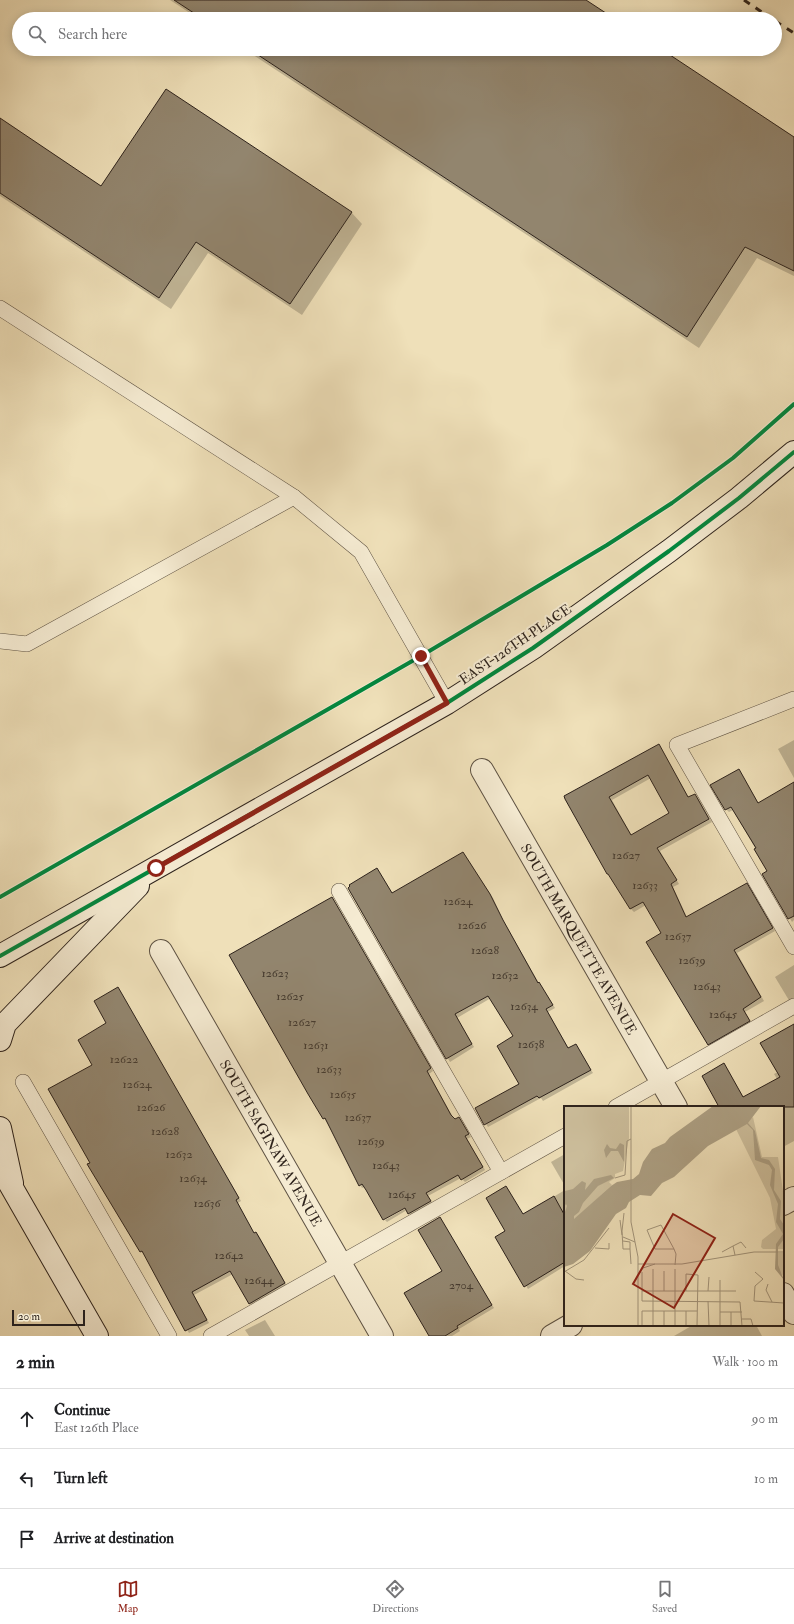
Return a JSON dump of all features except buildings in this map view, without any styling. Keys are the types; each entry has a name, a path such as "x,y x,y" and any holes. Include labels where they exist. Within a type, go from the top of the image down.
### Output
{"street":[{"name":"EAST 126TH PLACE","path":"0,956 447,703 533,648 669,551 739,498 794,452"},
{"name":"SOUTH MARQUETTE AVENUE","path":"482,770 675,1106"},
{"path":"0,1040 5,1024 156,868"},
{"name":"SOUTH SAGINAW AVENUE","path":"161,951 382,1336"},
{"path":"0,1128 14,1192"},
{"path":"0,1167 97,1336"},
{"path":"784,1203 794,1198"},
{"path":"784,1296 794,1313"},
{"path":"552,1336 569,1326"}],"lane":[{"path":"0,308 294,497 361,552 447,703"},
{"path":"0,641 27,644 294,497"},
{"path":"794,699 677,745 794,947"},
{"path":"339,891 501,1172"},
{"path":"618,1106 794,1006"},
{"path":"23,1082 169,1336"},
{"path":"211,1336 564,1137"}],"railway":[{"path":"744,0 762,12"},
{"path":"782,25 794,33"}],"cycle path":[{"path":"0,897 421,656 607,545 672,503 733,458 794,404"},
{"path":"0,956 447,703 533,648 669,551 739,498 794,452"}],"route":[{"path":"156,868 318,778 447,703 421,656"}]}
